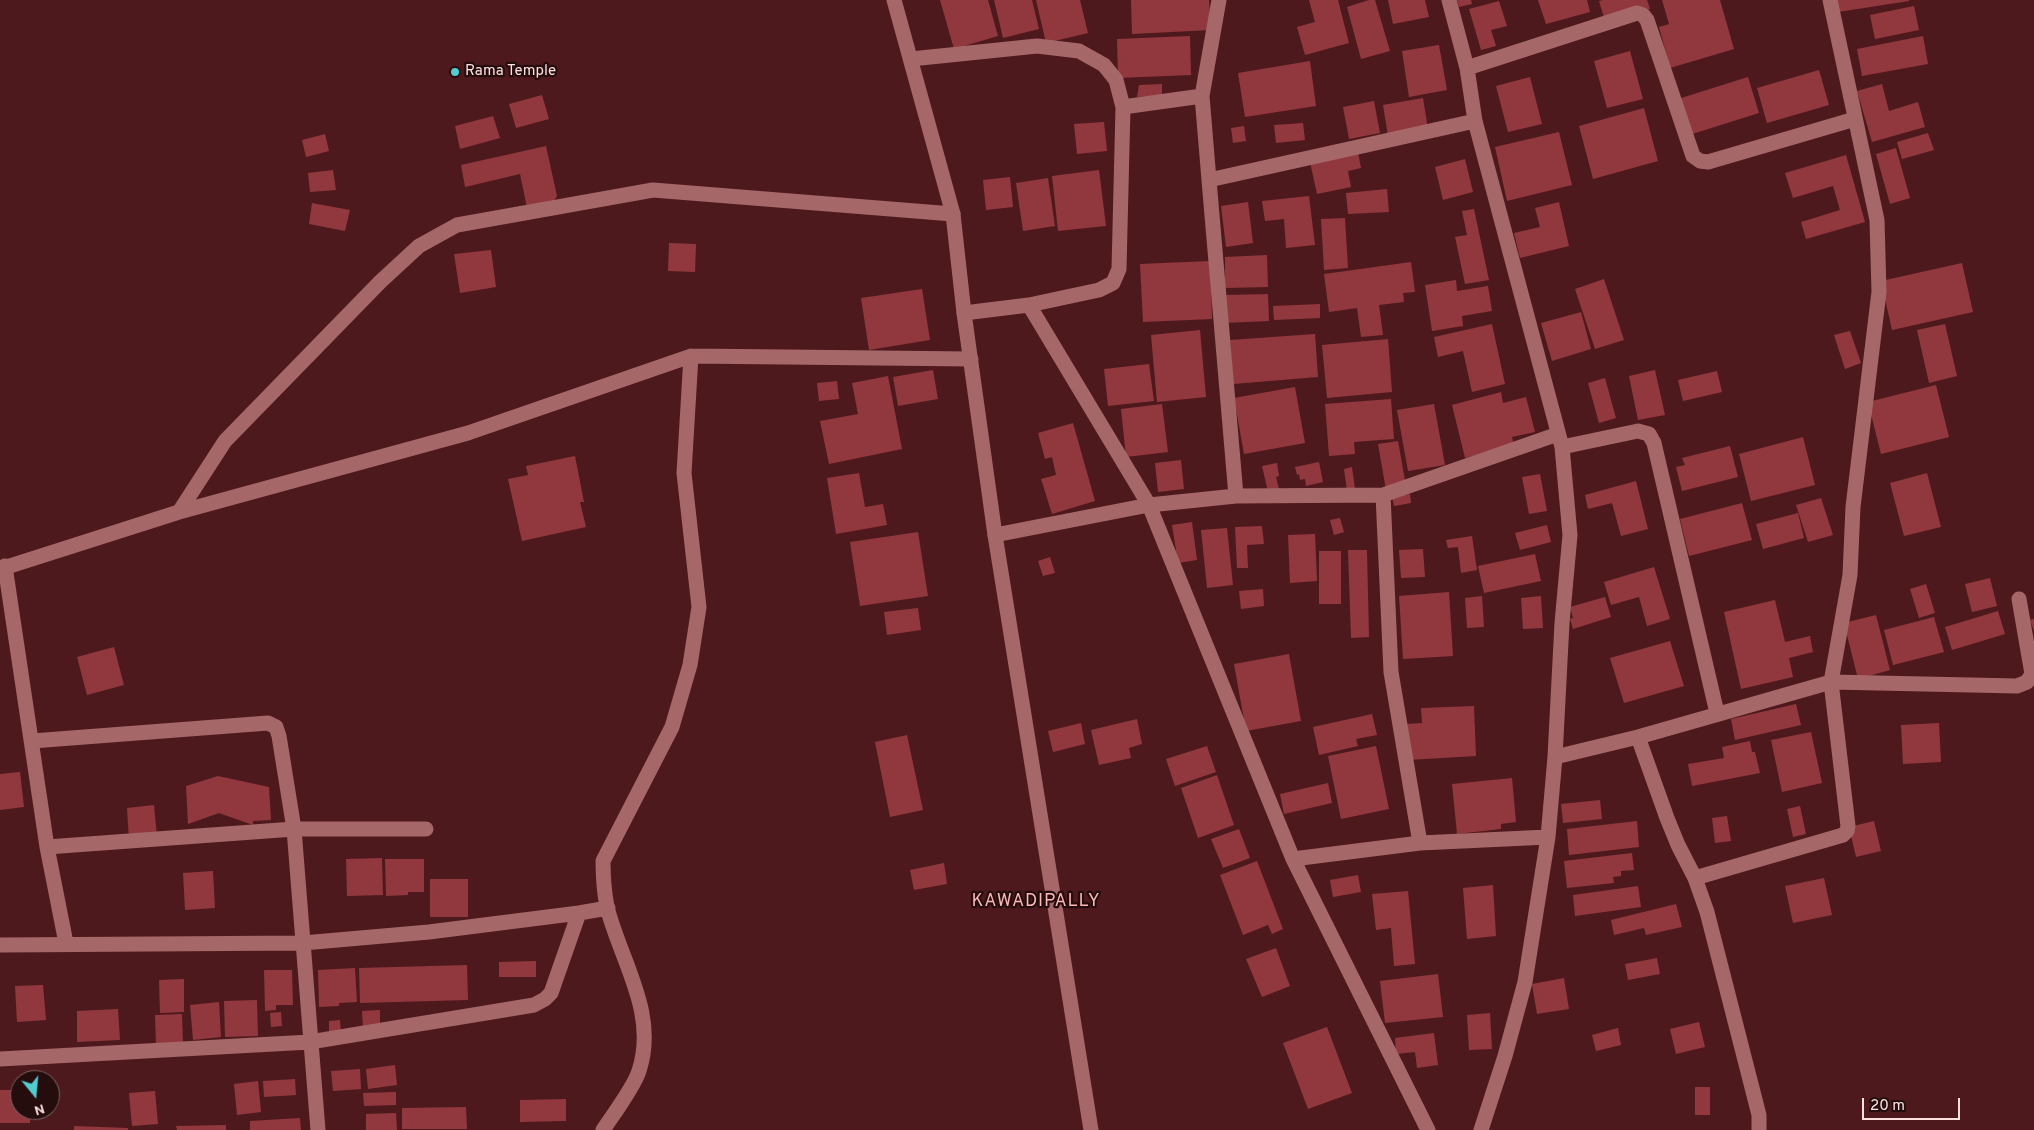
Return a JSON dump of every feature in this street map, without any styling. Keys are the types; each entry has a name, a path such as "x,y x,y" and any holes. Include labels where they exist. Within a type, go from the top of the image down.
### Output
{"street":[{"path":"894,0 953,214 964,313 995,535 1091,1130"},
{"path":"1219,0 1202,96 1236,496"},
{"path":"1449,0 1467,68 1475,121 1560,440 1570,535 1562,623 1555,756 1548,837 1525,982 1506,1056 1482,1130"},
{"path":"1695,878 1843,835 1847,831 1848,826 1831,682 1850,576 1853,506 1879,292 1877,220 1830,0"},
{"path":"1467,68 1637,13 1643,15 1647,20 1692,156 1700,161 1708,162 1854,119"},
{"path":"911,59 1037,46 1079,50 1104,65 1116,80 1124,107 1119,269 1113,283 1099,290 1029,305 964,313"},
{"path":"1124,107 1202,96"},
{"path":"1208,180 1475,121"},
{"path":"179,512 225,441 380,282 419,246 457,225 653,190 953,214"},
{"path":"1029,305 1149,505 1293,859 1428,1130"},
{"path":"66,943 48,847 3,568 179,512 468,433 691,356 971,359"},
{"path":"603,1130 638,1073 644,1049 642,1008 608,908 603,883 603,861 672,727 690,665 699,607 684,474 691,356"},
{"path":"995,535 1149,505 1236,496 1383,495 1560,440 1638,431 1649,434 1654,443 1717,713"},
{"path":"1383,495 1391,672 1420,843"},
{"path":"1555,756 1638,737 1831,682 2017,686 2027,682 2032,674 2019,599"},
{"path":"32,741 268,723 276,727 294,829 318,1130"},
{"path":"1638,737 1670,827 1695,878 1708,912 1759,1115 1759,1130"},
{"path":"48,847 294,829 426,829"},
{"path":"1293,859 1420,843 1548,837"},
{"path":"0,945 66,943 303,943 430,932 608,908"},
{"path":"0,1059 310,1042 534,1005 551,993 579,913"}],"building":[{"path":"940,0 988,0 998,36 954,49"},
{"path":"994,0 1032,0 1039,29 1003,38"},
{"path":"1036,0 1080,0 1088,33 1046,43"},
{"path":"1131,0 1209,0 1211,30 1132,34"},
{"path":"1309,0 1338,0 1349,43 1305,55 1297,27 1315,22"},
{"path":"1375,0 1390,51 1361,59 1347,7"},
{"path":"1388,0 1425,0 1429,17 1393,24"},
{"path":"1457,0 1471,0 1472,4 1459,7"},
{"path":"1538,0 1587,0 1590,12 1546,24"},
{"path":"1647,0 1650,9 1605,21 1599,1"},
{"path":"1662,0 1720,0 1734,49 1670,68 1659,27 1669,24"},
{"path":"1836,0 1909,0 1909,1 1838,12"},
{"path":"1499,1 1507,26 1491,30 1496,46 1481,50 1469,9"},
{"path":"1914,6 1919,30 1875,39 1870,15"},
{"path":"1190,36 1191,75 1118,78 1117,39"},
{"path":"1923,36 1928,64 1862,76 1857,49"},
{"path":"1439,45 1447,90 1409,97 1402,51"},
{"path":"1630,51 1643,99 1607,108 1594,61"},
{"path":"1310,61 1316,106 1245,117 1238,73"},
{"path":"1819,70 1829,105 1767,123 1757,88"},
{"path":"1530,77 1542,124 1508,132 1496,86"},
{"path":"1748,77 1759,113 1689,135 1678,99"},
{"path":"1162,84 1162,96 1137,97 1139,85"},
{"path":"1882,84 1889,111 1918,102 1925,127 1872,142 1857,91"},
{"path":"542,95 549,119 516,128 509,104"},
{"path":"1423,98 1428,129 1388,136 1383,105"},
{"path":"1374,101 1380,133 1349,139 1343,107"},
{"path":"1644,108 1658,161 1593,179 1579,126"},
{"path":"493,116 500,138 460,149 455,126"},
{"path":"1104,122 1107,151 1077,154 1074,124"},
{"path":"1303,123 1305,140 1276,143 1274,125"},
{"path":"1244,126 1246,141 1233,143 1231,128"},
{"path":"1559,132 1572,185 1507,201 1495,147"},
{"path":"1928,133 1934,150 1902,159 1897,142"},
{"path":"325,134 329,151 306,157 302,140"},
{"path":"546,146 557,196 553,202 527,208 520,174 465,187 461,165"},
{"path":"1896,148 1910,198 1890,204 1876,154"},
{"path":"1358,152 1361,168 1348,171 1351,187 1317,194 1310,162"},
{"path":"1846,155 1865,222 1806,239 1801,222 1840,210 1833,186 1793,198 1785,173"},
{"path":"1465,159 1473,192 1443,200 1435,167"},
{"path":"333,170 336,190 310,192 308,173"},
{"path":"1099,170 1106,226 1058,231 1052,176"},
{"path":"1010,177 1013,207 986,210 983,180"},
{"path":"1048,178 1055,226 1023,231 1016,183"},
{"path":"1387,189 1389,212 1348,214 1346,193"},
{"path":"1309,196 1315,245 1286,248 1284,219 1265,221 1262,201"},
{"path":"1248,202 1253,243 1226,247 1221,206"},
{"path":"1559,202 1569,246 1520,258 1514,233 1540,227 1535,208"},
{"path":"312,203 350,210 345,231 309,224"},
{"path":"1474,209 1489,280 1465,284 1455,237 1467,235 1462,211"},
{"path":"1345,218 1348,268 1324,270 1321,219"},
{"path":"669,243 696,244 695,272 668,271"},
{"path":"491,250 496,287 460,293 454,254"},
{"path":"1267,255 1268,287 1225,288 1225,257"},
{"path":"1210,261 1212,319 1143,322 1140,264"},
{"path":"1411,262 1415,292 1403,293 1404,302 1379,305 1383,335 1361,337 1357,308 1329,312 1324,274"},
{"path":"1962,263 1973,312 1892,330 1881,281"},
{"path":"1604,279 1624,340 1595,349 1575,289"},
{"path":"1456,280 1457,291 1488,286 1492,311 1462,316 1463,326 1432,331 1425,285"},
{"path":"922,289 930,340 869,350 861,298"},
{"path":"1268,294 1269,321 1224,323 1223,295"},
{"path":"1320,304 1320,318 1274,320 1273,306"},
{"path":"1581,312 1591,349 1552,361 1541,323"},
{"path":"1492,324 1505,384 1472,392 1463,351 1438,357 1434,337"},
{"path":"1945,324 1957,376 1929,383 1917,330"},
{"path":"1200,330 1206,397 1157,402 1151,335"},
{"path":"1850,331 1861,363 1845,369 1834,335"},
{"path":"1315,334 1318,377 1233,384 1230,340"},
{"path":"1388,339 1392,392 1327,398 1322,345"},
{"path":"1149,364 1154,401 1108,406 1104,369"},
{"path":"933,370 938,399 898,406 893,377"},
{"path":"1655,370 1665,415 1638,420 1629,376"},
{"path":"1717,371 1722,392 1683,401 1678,380"},
{"path":"888,376 902,449 829,464 820,421 858,414 852,383"},
{"path":"1605,378 1616,418 1599,423 1588,383"},
{"path":"837,381 839,399 819,401 817,383"},
{"path":"1936,385 1949,437 1881,454 1868,402"},
{"path":"1295,387 1305,443 1244,454 1234,398"},
{"path":"1501,392 1503,403 1526,397 1535,432 1512,437 1514,446 1465,458 1452,405"},
{"path":"1391,399 1394,439 1354,442 1355,454 1329,456 1325,404"},
{"path":"1162,404 1168,452 1126,457 1121,409"},
{"path":"1434,404 1445,465 1408,471 1397,410"},
{"path":"1073,423 1095,501 1052,514 1041,479 1056,475 1052,457 1045,459 1038,433"},
{"path":"1803,437 1815,485 1751,501 1739,454"},
{"path":"1398,441 1406,486 1386,490 1378,444"},
{"path":"1730,446 1738,477 1682,491 1676,467 1685,465 1682,458"},
{"path":"575,456 584,502 580,502 586,527 522,541 508,479 528,475 526,466"},
{"path":"1181,460 1184,489 1158,492 1155,463"},
{"path":"1319,462 1323,482 1306,486 1305,479 1300,480 1295,467"},
{"path":"1277,463 1279,476 1276,477 1279,489 1268,492 1262,466"},
{"path":"1352,467 1355,489 1347,490 1344,469"},
{"path":"859,473 865,507 883,504 887,525 836,534 827,478"},
{"path":"1927,473 1941,527 1904,536 1890,483"},
{"path":"1540,474 1547,511 1529,514 1522,477"},
{"path":"1636,481 1648,529 1621,536 1612,503 1588,509 1585,495"},
{"path":"1410,494 1411,503 1394,506 1392,497"},
{"path":"1821,498 1833,535 1808,542 1796,505"},
{"path":"1742,503 1752,540 1689,556 1680,519"},
{"path":"1798,513 1804,538 1763,549 1756,524"},
{"path":"1340,518 1344,532 1334,535 1330,520"},
{"path":"1192,522 1197,560 1178,563 1172,525"},
{"path":"1547,525 1551,542 1520,550 1515,533"},
{"path":"1262,526 1264,544 1247,545 1248,568 1237,568 1235,527"},
{"path":"1227,528 1233,585 1207,588 1201,530"},
{"path":"918,532 928,596 860,606 850,542"},
{"path":"1315,534 1317,581 1290,583 1288,535"},
{"path":"1472,536 1477,570 1461,573 1458,547 1448,548 1446,540"},
{"path":"1423,549 1425,577 1401,578 1399,550"},
{"path":"1348,550 1367,550 1369,637 1351,638"},
{"path":"1319,551 1341,551 1341,604 1319,604"},
{"path":"1535,554 1541,581 1484,593 1478,566"},
{"path":"1050,557 1055,573 1043,576 1038,561"},
{"path":"1654,567 1670,619 1647,626 1639,597 1611,605 1604,582"},
{"path":"1990,578 1997,606 1972,612 1965,584"},
{"path":"1926,584 1935,613 1919,618 1910,589"},
{"path":"1263,589 1264,606 1241,609 1239,591"},
{"path":"1449,592 1453,656 1403,659 1399,596"},
{"path":"1482,596 1484,627 1467,628 1465,598"},
{"path":"1541,596 1543,628 1523,629 1521,598"},
{"path":"1605,597 1611,617 1573,629 1570,619 1573,618 1570,607"},
{"path":"1775,600 1785,642 1810,636 1813,652 1789,658 1793,677 1741,689 1724,612"},
{"path":"918,608 921,630 887,635 884,612"},
{"path":"1998,611 2005,634 1952,650 1945,627"},
{"path":"1876,615 1890,670 1858,679 1844,623"},
{"path":"1934,617 1944,652 1893,665 1884,630"},
{"path":"2034,619 2034,631 2030,620"},
{"path":"1670,641 1684,686 1624,703 1610,658"},
{"path":"114,647 124,685 87,695 77,657"},
{"path":"1289,654 1301,721 1246,731 1234,664"},
{"path":"1796,704 1801,725 1735,740 1731,719"},
{"path":"1474,706 1476,756 1408,760 1407,724 1422,723 1421,708"},
{"path":"1372,714 1377,735 1356,739 1358,746 1319,755 1313,727"},
{"path":"1137,719 1142,744 1129,748 1131,758 1099,765 1091,730"},
{"path":"1081,723 1085,744 1053,752 1048,731"},
{"path":"1939,723 1941,762 1903,764 1901,725"},
{"path":"1811,732 1822,783 1782,792 1771,740"},
{"path":"907,735 923,810 890,817 875,742"},
{"path":"1750,741 1760,773 1692,786 1688,764 1724,758 1722,747"},
{"path":"1207,746 1216,772 1175,786 1166,759"},
{"path":"1376,746 1389,809 1341,819 1328,756"},
{"path":"20,772 24,807 0,810 0,774"},
{"path":"1217,775 1234,825 1198,838 1181,788"},
{"path":"218,776 269,787 271,820 253,821 253,825 219,813 188,824 186,786"},
{"path":"1512,778 1516,822 1501,824 1501,829 1457,834 1452,784"},
{"path":"1328,783 1332,803 1284,814 1280,794"},
{"path":"1600,800 1602,819 1563,823 1561,804"},
{"path":"154,805 157,837 129,840 127,808"},
{"path":"1800,806 1806,834 1793,837 1787,809"},
{"path":"1727,816 1731,841 1715,843 1712,818"},
{"path":"1637,821 1639,847 1569,855 1567,829"},
{"path":"1874,821 1881,851 1856,857 1849,827"},
{"path":"1239,829 1250,858 1223,868 1211,839"},
{"path":"1632,853 1634,870 1621,871 1621,876 1613,877 1614,883 1567,888 1564,861"},
{"path":"382,858 383,895 347,896 346,859"},
{"path":"385,859 424,859 424,892 408,892 408,895 386,896"},
{"path":"1257,861 1283,929 1272,934 1268,925 1243,935 1220,875"},
{"path":"944,863 947,884 914,890 910,870"},
{"path":"213,871 215,908 185,910 183,873"},
{"path":"1358,875 1361,892 1333,897 1330,880"},
{"path":"1824,878 1832,915 1793,923 1785,886"},
{"path":"430,879 468,879 468,917 430,917"},
{"path":"1493,885 1496,936 1467,939 1463,888"},
{"path":"1638,886 1641,907 1575,916 1573,895"},
{"path":"1408,891 1415,964 1394,966 1391,928 1376,930 1372,894"},
{"path":"1676,904 1682,927 1646,935 1644,928 1614,935 1611,920"},
{"path":"1276,948 1290,986 1262,997 1246,959"},
{"path":"1657,958 1660,974 1628,980 1625,964"},
{"path":"536,961 536,977 499,977 499,962"},
{"path":"467,965 468,1000 360,1003 359,968"},
{"path":"355,968 357,1002 339,1003 339,1006 319,1007 318,970"},
{"path":"264,970 292,970 293,1005 276,1005 276,1010 265,1011"},
{"path":"1438,974 1443,1017 1385,1023 1380,981"},
{"path":"1564,978 1569,1009 1537,1014 1532,984"},
{"path":"184,979 184,1012 160,1013 159,980"},
{"path":"43,985 46,1020 17,1022 15,986"},
{"path":"257,1000 258,1036 225,1037 224,1001"},
{"path":"219,1002 221,1037 193,1040 190,1005"},
{"path":"118,1009 120,1040 77,1042 77,1011"},
{"path":"380,1010 380,1027 363,1030 362,1011"},
{"path":"281,1012 282,1026 271,1027 270,1013"},
{"path":"1490,1013 1492,1049 1469,1050 1467,1015"},
{"path":"182,1014 183,1045 156,1046 155,1015"},
{"path":"340,1020 341,1033 329,1033 329,1021"},
{"path":"1699,1022 1705,1047 1676,1054 1670,1029"},
{"path":"1327,1027 1352,1093 1308,1109 1283,1043"},
{"path":"1618,1028 1621,1045 1596,1051 1592,1035"},
{"path":"1434,1033 1438,1065 1417,1068 1415,1052 1396,1054 1395,1038"},
{"path":"395,1065 397,1085 368,1089 366,1069"},
{"path":"360,1069 361,1089 333,1091 331,1071"},
{"path":"295,1079 296,1095 264,1097 263,1081"},
{"path":"258,1081 261,1112 237,1115 234,1084"},
{"path":"1695,1087 1710,1087 1710,1115 1695,1115"},
{"path":"0,1090 10,1090 10,1120 30,1120 30,1123 0,1123"},
{"path":"155,1091 158,1124 132,1126 129,1093"},
{"path":"396,1092 396,1105 364,1106 363,1093"},
{"path":"566,1099 566,1121 520,1122 520,1100"},
{"path":"466,1107 467,1129 402,1129 402,1108"},
{"path":"396,1113 397,1130 366,1130 366,1114"},
{"path":"300,1118 301,1130 250,1130 250,1121"},
{"path":"226,1125 226,1130 177,1130 176,1126"},
{"path":"74,1126 128,1128 128,1130 74,1130"}],"place":[{"name":"Rama Temple","path":"455,72"}],"district":[{"name":"KAWADIPALLY","path":"1036,902"}]}
